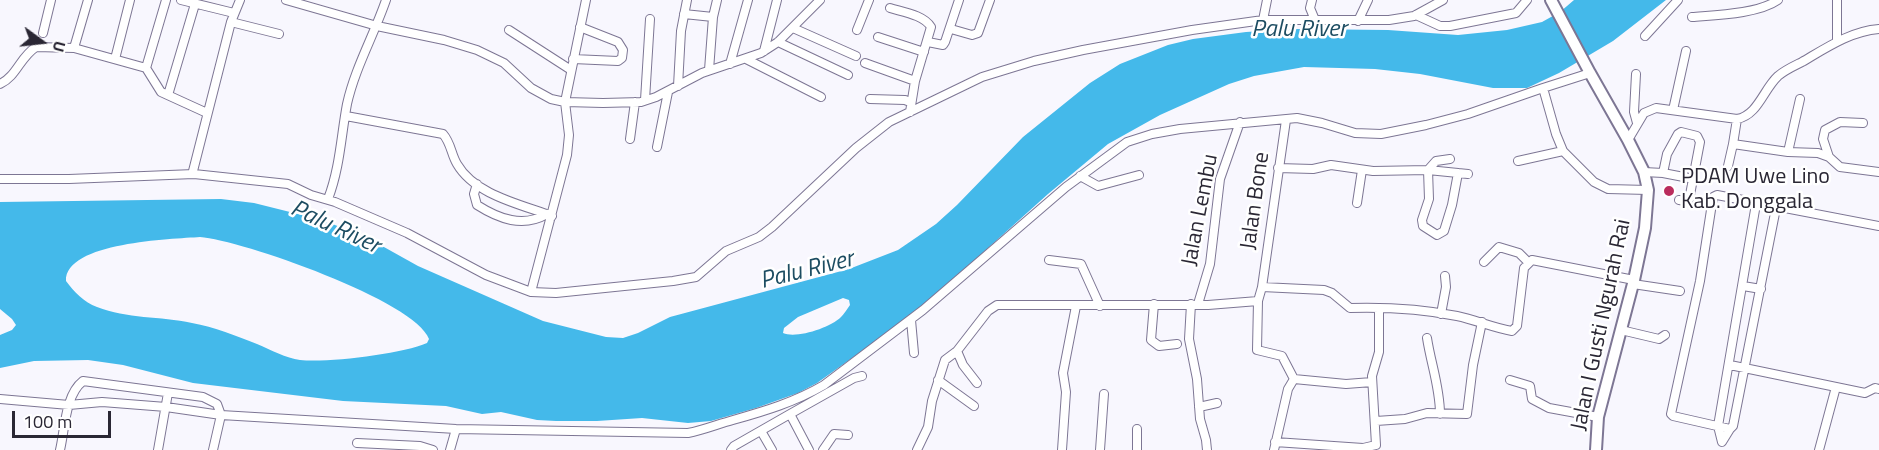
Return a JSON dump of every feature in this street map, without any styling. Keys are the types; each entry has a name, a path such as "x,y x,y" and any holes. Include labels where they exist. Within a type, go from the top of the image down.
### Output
{"main road":[{"name":"Jalan I Gusti Ngurah Rai","path":"1551,0 1629,140 1644,172 1648,190 1645,228 1634,282 1598,417 1596,450"}],"street":[{"path":"42,33 51,0"},
{"path":"74,48 88,0"},
{"path":"115,59 130,0"},
{"path":"146,68 166,0"},
{"path":"181,0 234,13"},
{"path":"194,174 231,22 240,0"},
{"path":"286,0 316,4 377,26 444,40 485,53 504,63 543,96 565,102 635,102 668,92 709,70 764,51 778,42 819,0"},
{"path":"328,199 336,175 353,85 386,0"},
{"path":"531,292 569,143 565,102 586,0"},
{"path":"678,86 679,53 687,0"},
{"path":"709,70 712,17 717,0"},
{"path":"730,64 748,0"},
{"path":"764,51 777,0"},
{"path":"857,30 870,0"},
{"path":"928,42 943,45 951,29 959,0"},
{"path":"951,29 972,35 978,33 990,0"},
{"path":"1263,20 1268,0"},
{"path":"1312,0 1310,8 1315,20"},
{"path":"1358,21 1368,0"},
{"path":"0,179 194,174 288,184 407,233 486,275 531,292 556,293 650,284 696,277 726,251 759,237 772,227 867,137 889,122 982,77 1034,61 1192,30 1263,20 1389,20 1416,15 1443,0"},
{"path":"1416,15 1440,26 1450,26 1516,13 1527,0"},
{"path":"1645,36 1678,0"},
{"path":"1692,18 1737,13 1766,6 1778,0"},
{"path":"1837,0 1837,42"},
{"path":"168,95 195,4"},
{"path":"890,8 927,22 931,27 915,81 910,112"},
{"path":"684,14 712,17"},
{"path":"645,100 650,19"},
{"path":"231,22 279,34"},
{"path":"573,59 618,61 622,58 623,50 618,42 580,27"},
{"path":"793,28 856,56"},
{"path":"1629,140 1637,123 1649,110 1662,108 1737,119 1745,117 1780,74 1837,42 1855,34 1879,29"},
{"path":"509,30 571,69"},
{"path":"878,37 924,52"},
{"path":"778,42 848,75"},
{"path":"0,84 10,78 29,52 36,47 74,48 146,68 161,92 207,113"},
{"path":"1672,110 1686,51"},
{"path":"746,59 821,97"},
{"path":"865,63 915,81"},
{"path":"0,399 69,405 102,402 166,407 221,415 456,429 679,434 704,430 775,409 809,394 911,320 1080,176 1119,147 1143,136 1240,122 1297,118 1355,133 1381,134 1426,126 1468,114 1543,88 1587,68"},
{"path":"1636,74 1637,123"},
{"path":"1543,88 1563,151 1601,187 1648,190"},
{"path":"657,147 668,92"},
{"path":"870,99 910,102"},
{"path":"1788,152 1800,99"},
{"path":"630,139 635,102"},
{"path":"346,116 443,134 448,139 457,164 477,184 487,191 549,215"},
{"path":"1728,166 1737,119"},
{"name":"Jalan Bone","path":"1286,120 1262,287 1258,301 1257,350 1282,356 1294,379"},
{"name":"Jalan Lembu","path":"1207,450 1189,339 1195,304 1210,264 1220,179 1240,122"},
{"path":"1829,157 1823,139 1825,130 1840,122 1863,123"},
{"path":"1663,173 1667,154 1673,141 1681,132 1697,136 1700,142 1689,200 1679,200"},
{"path":"1734,144 1788,152 1818,153 1829,157 1840,167 1879,172"},
{"path":"1518,161 1563,151"},
{"path":"1450,159 1436,161 1428,170 1429,199 1422,220 1424,226 1437,236 1444,231 1452,206 1458,173"},
{"path":"1278,168 1313,170 1331,165 1362,170 1428,170 1468,174"},
{"path":"1358,203 1362,170"},
{"path":"1644,172 1694,179"},
{"path":"1080,176 1098,186 1139,175"},
{"path":"477,184 474,200 477,205 498,217 531,221 549,215"},
{"path":"1730,429 1671,414 1700,281 1711,200 1717,195 1879,226"},
{"path":"1721,446 1718,426 1756,204"},
{"path":"1721,446 1733,426 1776,208"},
{"path":"1484,262 1499,247 1519,253 1528,262"},
{"path":"1262,287 1324,290 1332,293 1350,308 1394,308 1441,314 1482,322 1510,331 1517,326 1524,268 1528,262 1535,259 1680,291"},
{"path":"1049,260 1081,264 1100,306"},
{"path":"1441,314 1446,287 1445,276"},
{"path":"1743,286 1761,289"},
{"path":"917,450 928,427 929,410 945,360 957,351 984,315 997,305 1100,306 1258,301"},
{"path":"1154,304 1151,340 1159,346 1177,344"},
{"path":"1062,450 1066,392 1063,374 1076,306"},
{"path":"1372,382 1346,384 1294,379 1288,389 1275,446 1363,449 1376,445 1372,382 1379,352 1378,308"},
{"path":"911,320 914,353"},
{"path":"1376,421 1405,419 1427,413 1468,413 1473,365 1482,322"},
{"path":"1621,330 1659,339 1665,335"},
{"path":"1427,338 1440,392 1440,414"},
{"path":"957,351 963,365 976,383"},
{"path":"1730,365 1865,393 1875,388 1879,389"},
{"path":"731,450 734,446 790,414 854,378 862,376"},
{"path":"938,380 974,406"},
{"path":"1510,380 1530,386 1533,401 1543,406 1598,417"},
{"path":"60,450 69,405 77,386 83,381 203,397 217,404 221,415 213,450"},
{"path":"1819,450 1836,387"},
{"path":"158,450 168,393"},
{"path":"1100,450 1104,394"},
{"path":"1199,407 1217,403"},
{"path":"790,414 809,450"},
{"path":"450,450 456,429"},
{"path":"1137,429 1137,450"},
{"path":"761,431 772,450"},
{"path":"823,450 834,434 848,435"},
{"path":"357,443 420,446 433,450"}],"water":[{"name":"Palu River","path":"1574,0 1666,0 1613,41 1559,73 1527,88 1493,88 1420,74 1375,69 1304,67 1254,76 1229,84 1160,115 1108,144 1048,194 918,311 817,383 798,393 711,421 688,423 642,418 597,421 537,420 501,412 482,414 446,406 343,401 193,383 123,365 88,360 34,361 0,368 0,335 12,330 16,325 0,309 0,202 221,199 254,203 322,220 366,237 418,266 543,321 606,337 623,338 670,317 849,269 898,250 936,224 1023,137 1090,83 1120,64 1168,45 1193,39 1246,32 1295,29 1388,30 1458,35 1507,30 1542,22 1560,12","holes":["200,237 251,249 325,275 362,291 394,307 417,324 429,339 427,343 416,347 365,357 300,360 209,327 108,311 92,305 76,293 66,281 70,268 83,258 101,250 167,239","843,298 849,300 850,305 836,321 796,335 783,333 784,328 798,317"]}],"place":[{"name":"PDAM Uwe Lino Kab. Donggala","path":"1669,191"}]}
